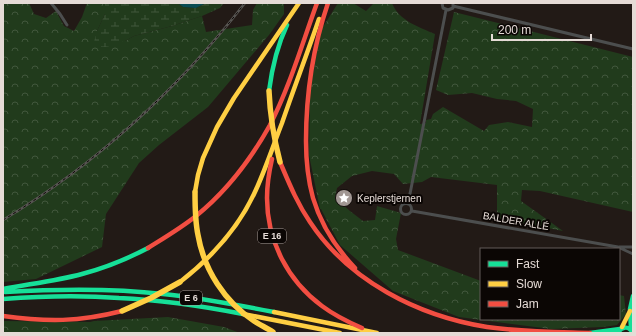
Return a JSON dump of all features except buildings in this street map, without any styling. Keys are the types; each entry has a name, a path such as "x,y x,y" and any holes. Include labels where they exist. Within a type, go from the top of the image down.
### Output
{"main road":[{"name":"E 16","path":"274,333 255,322 236,306 220,288 210,272 203,257 196,232 194,212 195,192 202,161 218,125 234,98 299,3"},
{"path":"3,291 77,275 111,265 164,239 180,229 202,211 236,176 266,131 282,97 317,3"},
{"name":"E 16","path":"327,3 317,42 307,109 306,147 313,197 326,229 345,258 358,271 388,294"},
{"name":"E 16","path":"3,316 37,321 64,321 98,317 122,311 151,298 180,282 212,255 237,224 254,195 327,3"},
{"name":"E 16","path":"292,14 280,41 271,74 269,91 271,125 280,162 299,206 320,237 337,256 370,283 388,294 406,303 448,319 471,324 510,329 590,333 620,330 627,327 632,331"},
{"name":"E 16","path":"278,132 277,143 270,166 266,194 269,227 274,244 281,259 299,286 310,297 323,307 342,318 377,333"},
{"name":"E 6","path":"3,291 79,289 163,294 234,305 377,333"},
{"name":"E 6","path":"3,299 84,296 156,301 233,312 340,333"},
{"path":"620,330 630,309 633,296"},
{"path":"630,309 632,331"}],"street":[{"path":"51,3 67,25"},
{"path":"442,3 442,7 446,10"},
{"path":"446,10 451,9 453,4 633,49"},
{"path":"408,204 446,10"},
{"path":"404,204 408,204 412,207 412,210 408,215 404,215 401,208 404,204"},
{"name":"BALDER ALLÉ","path":"412,210 618,248 633,247"},
{"name":"BALDER ALLÉ","path":"620,249 633,254"}],"green space":[{"path":"3,3 29,3 34,14 46,18 56,11 64,26 74,31 82,17 87,3 105,3 105,14 97,31 125,41 134,36 202,16 206,32 252,25 253,10 257,3 284,3 284,14 269,35 208,107 159,145 139,163 106,214 102,247 36,279 3,282"},
{"path":"105,3 178,3 183,7 196,8 206,3 224,3 220,8 202,16 134,36 125,41 107,47 98,47 94,42 97,31 105,14"},
{"path":"338,3 353,3 366,11 374,3 392,3 404,19 435,34 420,124 426,123 426,120 431,119 433,114 443,107 484,131 489,125 508,122 532,127 533,109 516,101 497,99 472,93 448,95 436,90 454,12 633,57 633,212 540,191 522,190 521,201 563,231 497,218 497,185 431,177 422,182 403,184 394,174 372,171 352,176 337,188 335,198 363,221 375,220 377,206 401,213 396,239 398,250 480,281 480,320 459,317 393,291 340,245 320,209 309,155 310,91 321,30"},
{"path":"620,295 624,296 626,314 617,325 551,329 482,320 620,320"},
{"path":"168,317 224,327 240,333 3,333 3,321 90,322"}],"water":[{"path":"178,3 206,3 196,8 183,7"}],"railway":[{"path":"3,220 71,175 134,123 164,95 192,65 245,3"}],"traffic: fast":[{"path":"269,91 275,57 287,25"},
{"path":"3,289 62,279 91,272 116,263 148,248"},
{"path":"5,292 45,290 143,292 233,304 274,312"},
{"path":"3,299 75,296 104,297 150,300 212,308 243,314"},
{"path":"631,329 630,309 633,296"},
{"path":"618,332 622,329 628,328 633,333"},
{"path":"590,333 620,329"}],"traffic: slow":[{"path":"195,192 203,158 217,127 234,98 299,3"},
{"path":"180,282 213,253 240,220 247,207 258,185 282,123 319,19"},
{"path":"269,91 270,109 280,162"},
{"path":"195,192 196,219 201,248 205,261 217,284 225,295 244,313 254,321 273,332"},
{"path":"122,311 151,298 180,282"},
{"path":"622,327 630,311"},
{"path":"274,312 377,333"},
{"path":"243,314 340,333"}],"traffic: jam":[{"path":"148,248 184,225 218,196 238,174 255,150 270,125 284,95 317,3"},
{"path":"328,3 318,37 311,71 307,106 306,155 313,198 320,218 335,244 355,268"},
{"path":"272,159 267,188 268,214 275,244 282,259 299,285 310,296 331,312 362,328"},
{"path":"280,162 301,208 326,243 344,262 387,292 411,304 461,322 500,329 590,333"},
{"path":"3,316 63,320 106,315 122,311"}],"place":[{"name":"Keplerstjernen","path":"344,198"}]}
